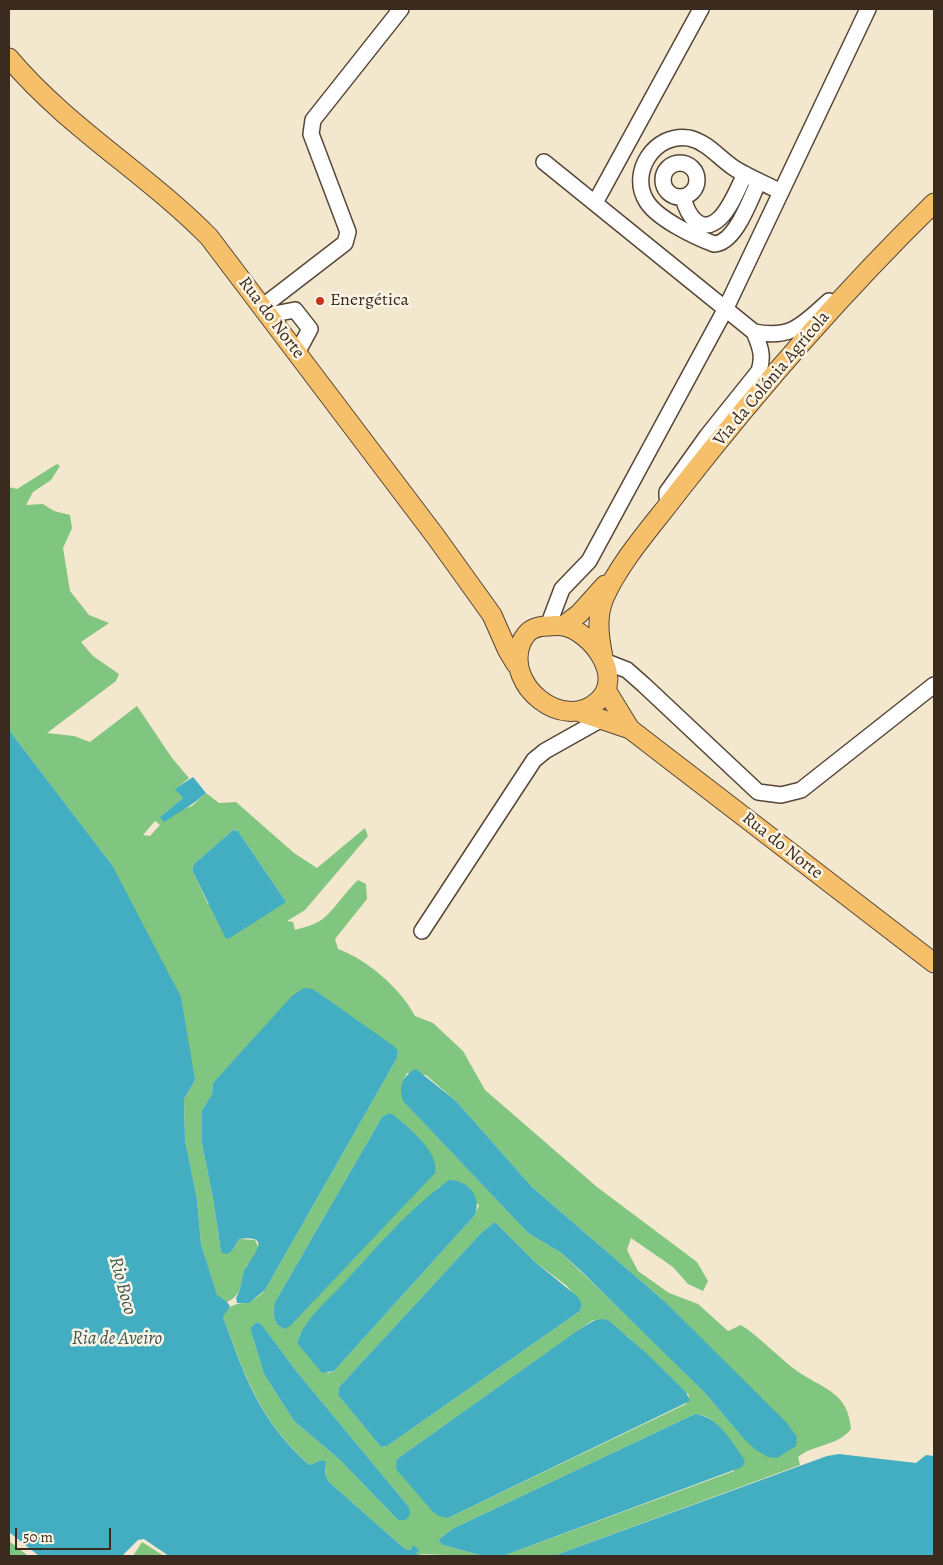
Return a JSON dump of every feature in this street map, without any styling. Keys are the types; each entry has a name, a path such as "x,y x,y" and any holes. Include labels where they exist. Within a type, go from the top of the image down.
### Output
{"main road":[{"name":"Rua do Norte","path":"9,58 28,81 72,121 183,211 208,237 492,615 516,664"},
{"name":"Via da Colónia Agrícola","path":"603,659 599,634 599,612 605,596 623,566 667,507 743,413 828,313 902,234 934,203"},
{"name":"Via da Colónia Agrícola","path":"548,627 578,614 623,566"},
{"name":"Rua do Norte","path":"492,615 508,624 548,627"},
{"path":"548,627 584,637 603,659 607,685 601,698 591,707 580,712 565,712 538,698 520,678 516,664 523,638 548,627"},
{"name":"Rua do Norte","path":"607,685 630,729"},
{"name":"Rua do Norte","path":"580,712 630,729 934,963"}],"street":[{"path":"265,311 345,243 348,232 312,134 313,120 402,9"},
{"path":"594,203 701,9"},
{"path":"548,627 562,589 589,561 725,310 868,9"},
{"path":"759,181 732,236 720,244 714,244 654,211 646,201 640,181 641,169 647,157 666,142 678,138 698,140 745,174 759,181 781,192"},
{"path":"544,162 754,332 770,335 787,334 802,326 902,234"},
{"path":"683,197 687,211 692,218 702,224 709,224 722,216 745,174"},
{"path":"667,507 667,492 707,436 759,371 762,362 762,349 754,332"},
{"path":"603,659 626,670 644,685 758,792 781,795 801,790 934,685"},
{"path":"607,685 626,679 644,685"},
{"path":"422,931 534,760 545,751 602,719"}],"green space":[{"path":"57,464 60,466 51,480 33,492 26,505 43,504 54,511 70,515 72,528 63,548 70,591 89,615 109,623 81,642 93,656 119,674 116,681 47,733 74,736 90,742 137,706 172,758 189,778 176,789 183,798 160,817 192,806 206,793 219,803 236,802 294,853 317,868 365,828 368,836 305,910 287,921 293,922 295,930 315,923 329,913 358,880 366,884 367,899 335,939 338,949 361,960 382,976 401,995 415,1016 433,1023 463,1051 485,1090 597,1187 697,1262 708,1281 703,1291 688,1284 673,1267 631,1238 627,1250 638,1271 669,1293 698,1304 728,1331 741,1325 757,1336 800,1373 834,1394 845,1407 849,1417 851,1429 846,1435 804,1453 798,1457 800,1465 553,1556 503,1556 734,1471 726,1443 718,1427 705,1416 695,1414 452,1529 442,1537 443,1545 483,1556 416,1554 412,1545 411,1550 405,1549 329,1482 325,1474 326,1467 322,1460 309,1465 277,1430 247,1379 223,1317 224,1312 234,1305 253,1300 265,1290 397,1058 398,1052 313,989 251,1043 213,1083 212,1094 202,1110 202,1144 221,1252 232,1251 239,1239 255,1240 259,1249 247,1265 237,1295 227,1302 217,1296 201,1244 197,1199 185,1140 184,1099 195,1080 112,865 9,730 9,487 17,489","holes":["155,821 160,825 150,836 143,835","233,830 238,831 286,902 208,904 192,870 194,864","407,1073 426,1075 456,1101 532,1187 663,1300 743,1438 705,1393 639,1327 560,1252 528,1233 408,1106 403,1094","387,1114 285,1329 278,1325 274,1318 275,1302 382,1117","440,1186 479,1205 475,1215 334,1371 328,1373 297,1343 300,1334 362,1263","495,1222 534,1261 567,1286 582,1305 580,1311 387,1446 381,1447 338,1395 339,1387 482,1232","593,1320 627,1336 689,1395 686,1404 448,1518 397,1469 397,1459","257,1322 262,1325 297,1372 409,1507 398,1520 340,1460 294,1421 264,1374 250,1328"]},
{"path":"9,1541 27,1555 28,1556 9,1556"},
{"path":"142,1542 164,1556 133,1556"}],"water":[{"name":"Ria de Aveiro","path":"9,730 112,865 181,997 195,1080 184,1099 185,1140 197,1199 201,1244 217,1295 230,1306 223,1317 239,1360 256,1397 277,1431 309,1465 322,1460 326,1462 325,1474 329,1482 405,1549 411,1550 412,1545 419,1550 416,1554 431,1556 169,1556 144,1539 138,1540 122,1556 39,1556 9,1532"},
{"path":"193,777 206,793 164,822 160,817 183,798 175,789"},
{"path":"233,830 238,831 286,902 226,939 192,870 194,864"},
{"path":"304,988 313,989 395,1047 398,1052 397,1058 265,1290 249,1303 237,1303 236,1298 244,1271 255,1254 258,1244 256,1240 250,1238 239,1239 232,1251 227,1254 221,1252 202,1144 202,1110 212,1094 213,1083 292,996"},
{"path":"416,1069 456,1101 532,1187 663,1300 787,1423 797,1437 796,1446 777,1458 768,1457 756,1450 743,1438 705,1393 580,1270 560,1252 528,1233 403,1101 401,1086 405,1078"},
{"path":"392,1114 406,1125 428,1148 435,1165 435,1173 291,1325 285,1329 278,1325 274,1318 275,1302 382,1117"},
{"path":"449,1180 462,1183 472,1191 477,1202 475,1215 334,1371 322,1373 297,1343 305,1327 316,1312 393,1230 434,1191"},
{"path":"495,1222 534,1261 578,1297 582,1305 580,1311 387,1446 381,1447 338,1395 339,1387 482,1232"},
{"path":"608,1320 645,1352 686,1392 690,1401 448,1518 433,1512 396,1469 397,1459 577,1331 593,1321"},
{"path":"257,1322 262,1325 297,1372 409,1507 410,1515 405,1520 398,1520 340,1460 294,1421 264,1374 250,1328"},
{"path":"695,1414 710,1419 722,1429 745,1461 742,1467 503,1556 483,1556 443,1545 439,1541 452,1529"},
{"path":"839,1454 916,1463 926,1455 934,1456 934,1556 553,1556 827,1456"}],"place":[{"name":"Energética","path":"320,301"}],"water label":[{"name":"Rio Boco","path":"122,1286"}]}
